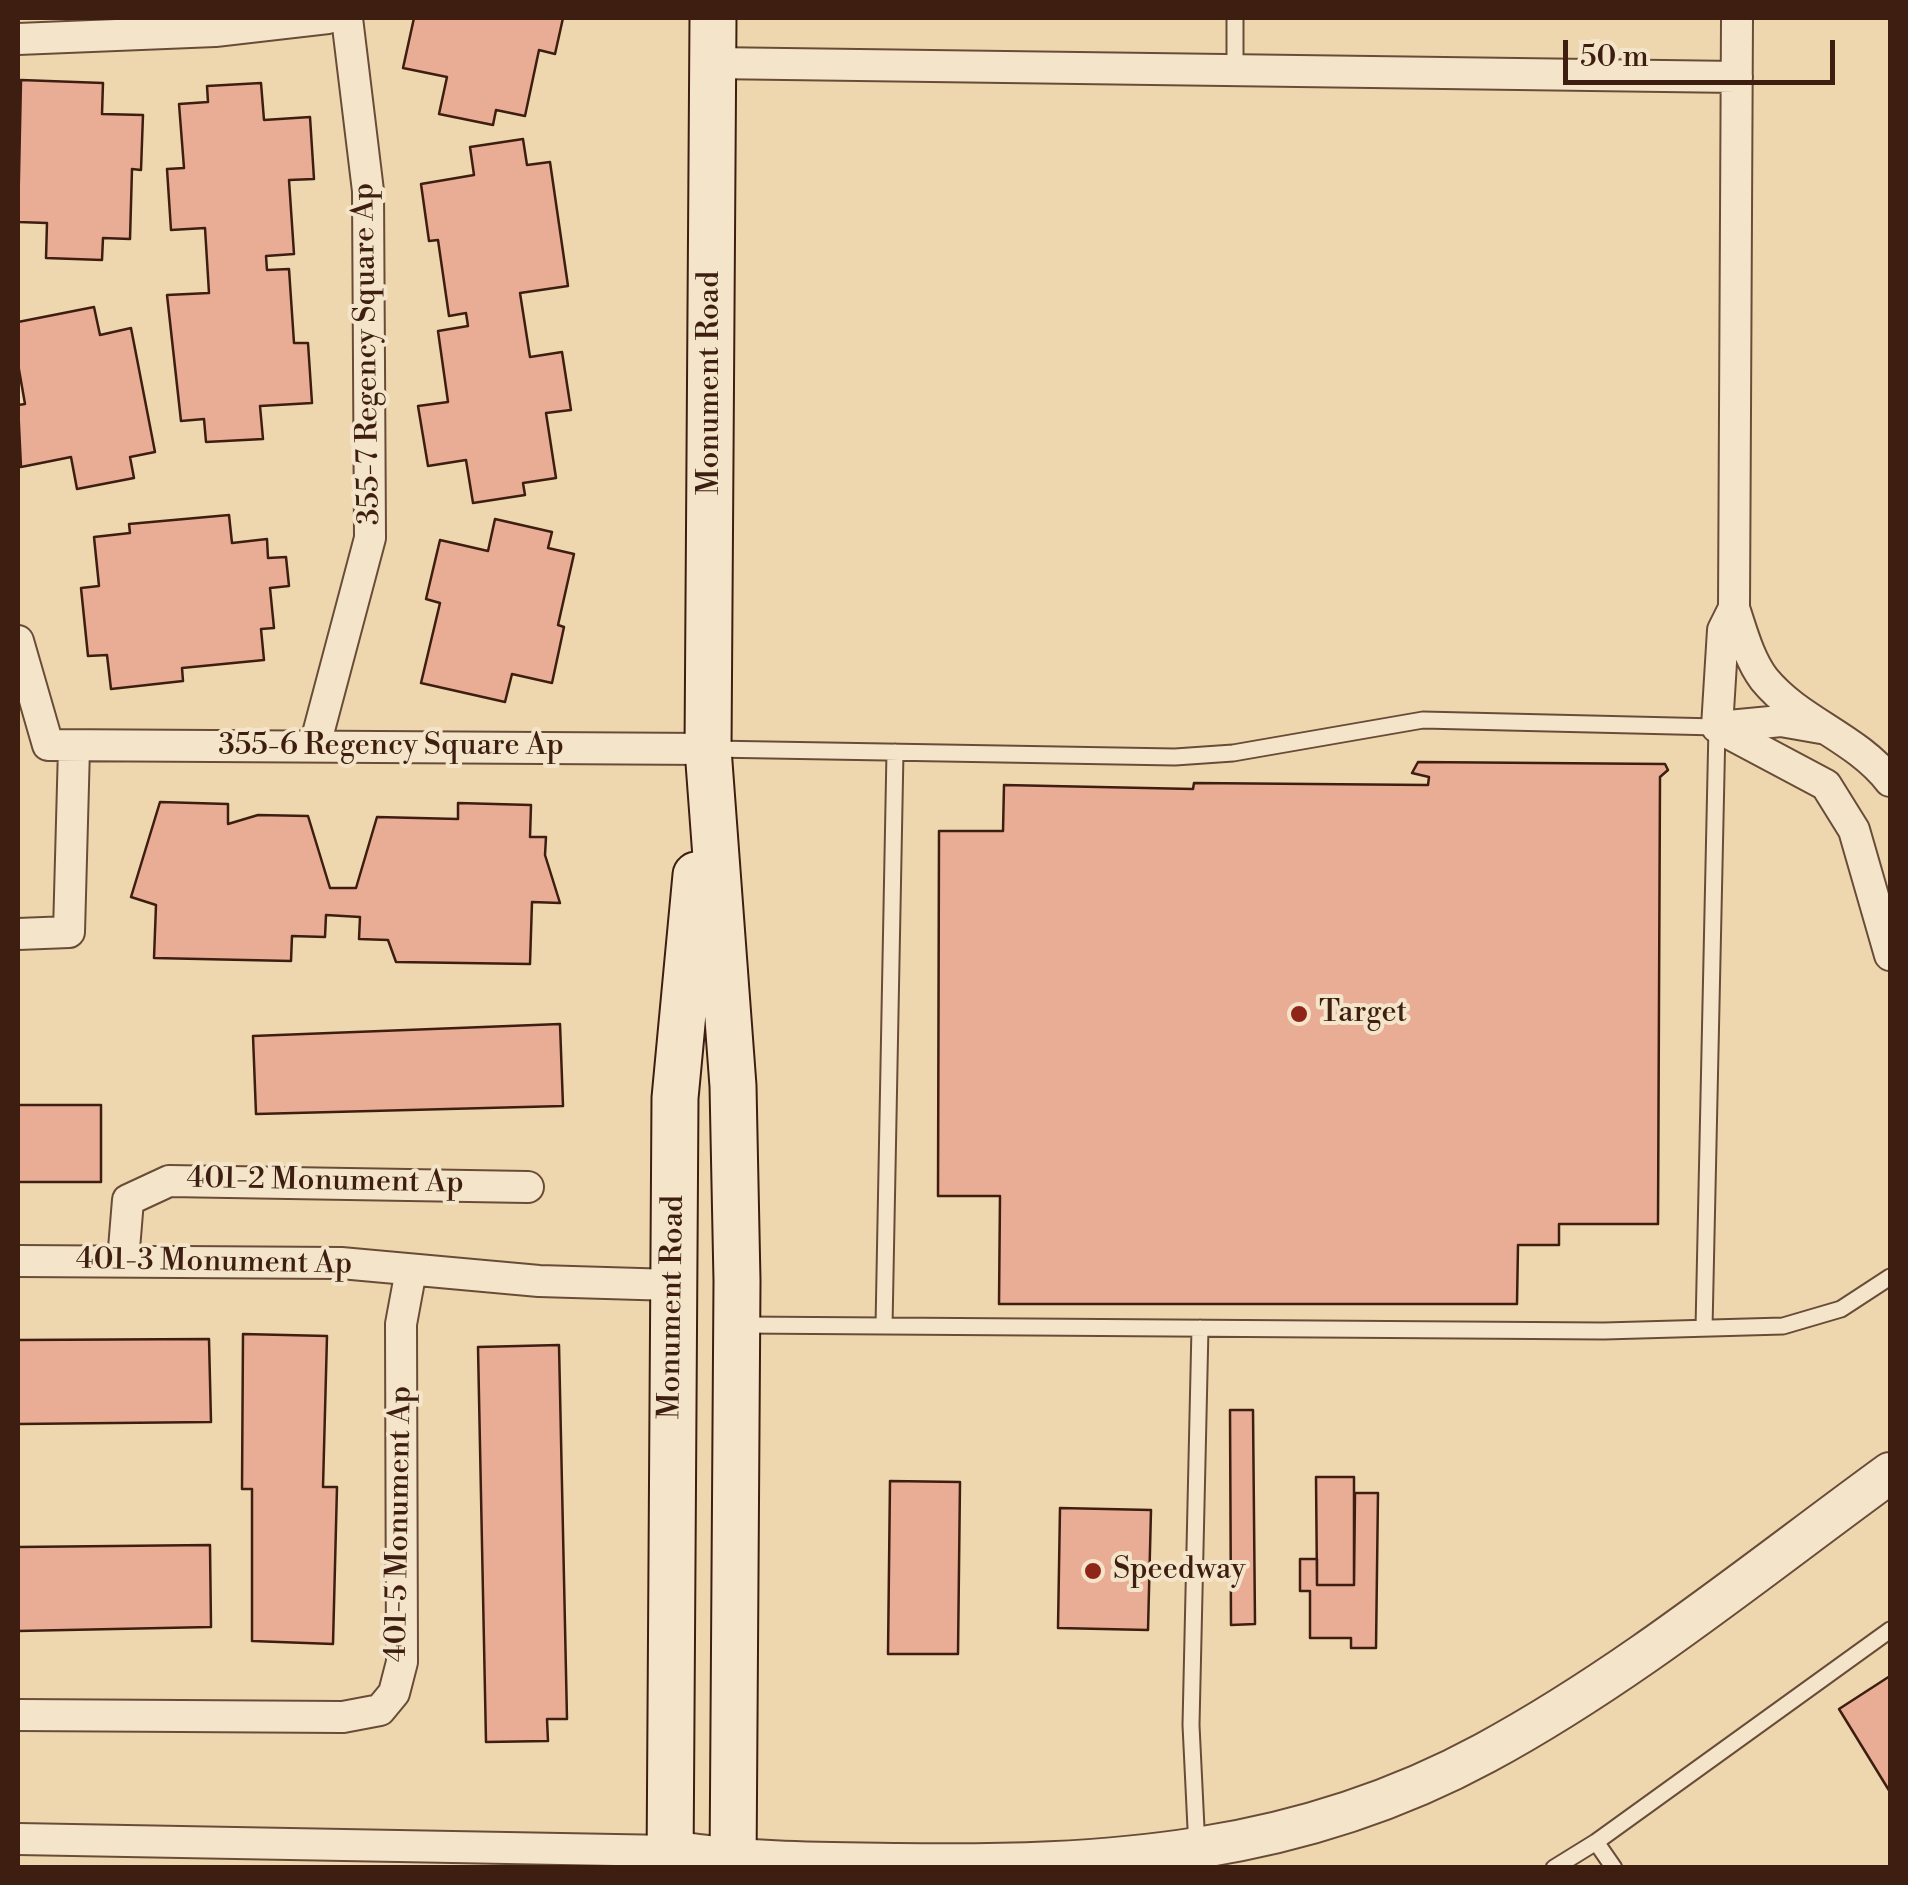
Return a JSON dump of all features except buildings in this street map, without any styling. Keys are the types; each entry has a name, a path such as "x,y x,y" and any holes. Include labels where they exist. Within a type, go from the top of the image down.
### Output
{"main road":[{"name":"Monument Road","path":"713,18 708,749 733,1086 737,1325 733,1864"},
{"name":"Monument Road","path":"670,1859 675,1098 708,749"}],"street":[{"path":"18,39 215,31 328,18"},
{"name":"355-7 Regency Square Ap","path":"315,745 370,538 368,191 347,18"},
{"path":"1737,18 1734,608 1762,676 1781,697 1871,756 1890,781"},
{"path":"712,62 1737,77"},
{"path":"1717,727 1723,630 1734,608"},
{"path":"18,640 48,744 74,748 68,932 18,934"},
{"path":"1717,727 1781,722 1829,729"},
{"path":"1717,727 1826,785 1854,830 1886,922 1890,955"},
{"name":"355-6 Regency Square Ap","path":"74,748 315,745 708,749"},
{"name":"401-2 Monument Ap","path":"124,1260 128,1200 169,1181 528,1187"},
{"name":"401-3 Monument Ap","path":"18,1261 341,1263 540,1281 672,1285"},
{"name":"401-5 Monument Ap","path":"18,1715 344,1716 380,1710 394,1693 402,1662 401,1324 411,1270"},
{"path":"18,1840 733,1864 1016,1866 1199,1859 1369,1804 1483,1754 1600,1683 1890,1473"}],"lane":[{"path":"1234,70 1235,18"},
{"path":"708,749 1174,757 1232,752 1423,720 1717,727 1704,1328"},
{"path":"884,1326 895,752"},
{"path":"737,1325 1783,1326 1842,1309 1890,1277"},
{"path":"1199,1859 1192,1725 1200,1328"},
{"path":"1554,1868 1890,1632"},
{"path":"1596,1842 1614,1868"}],"place":[{"name":"Target","path":"1299,1014"},
{"name":"Speedway","path":"1093,1571"}]}
